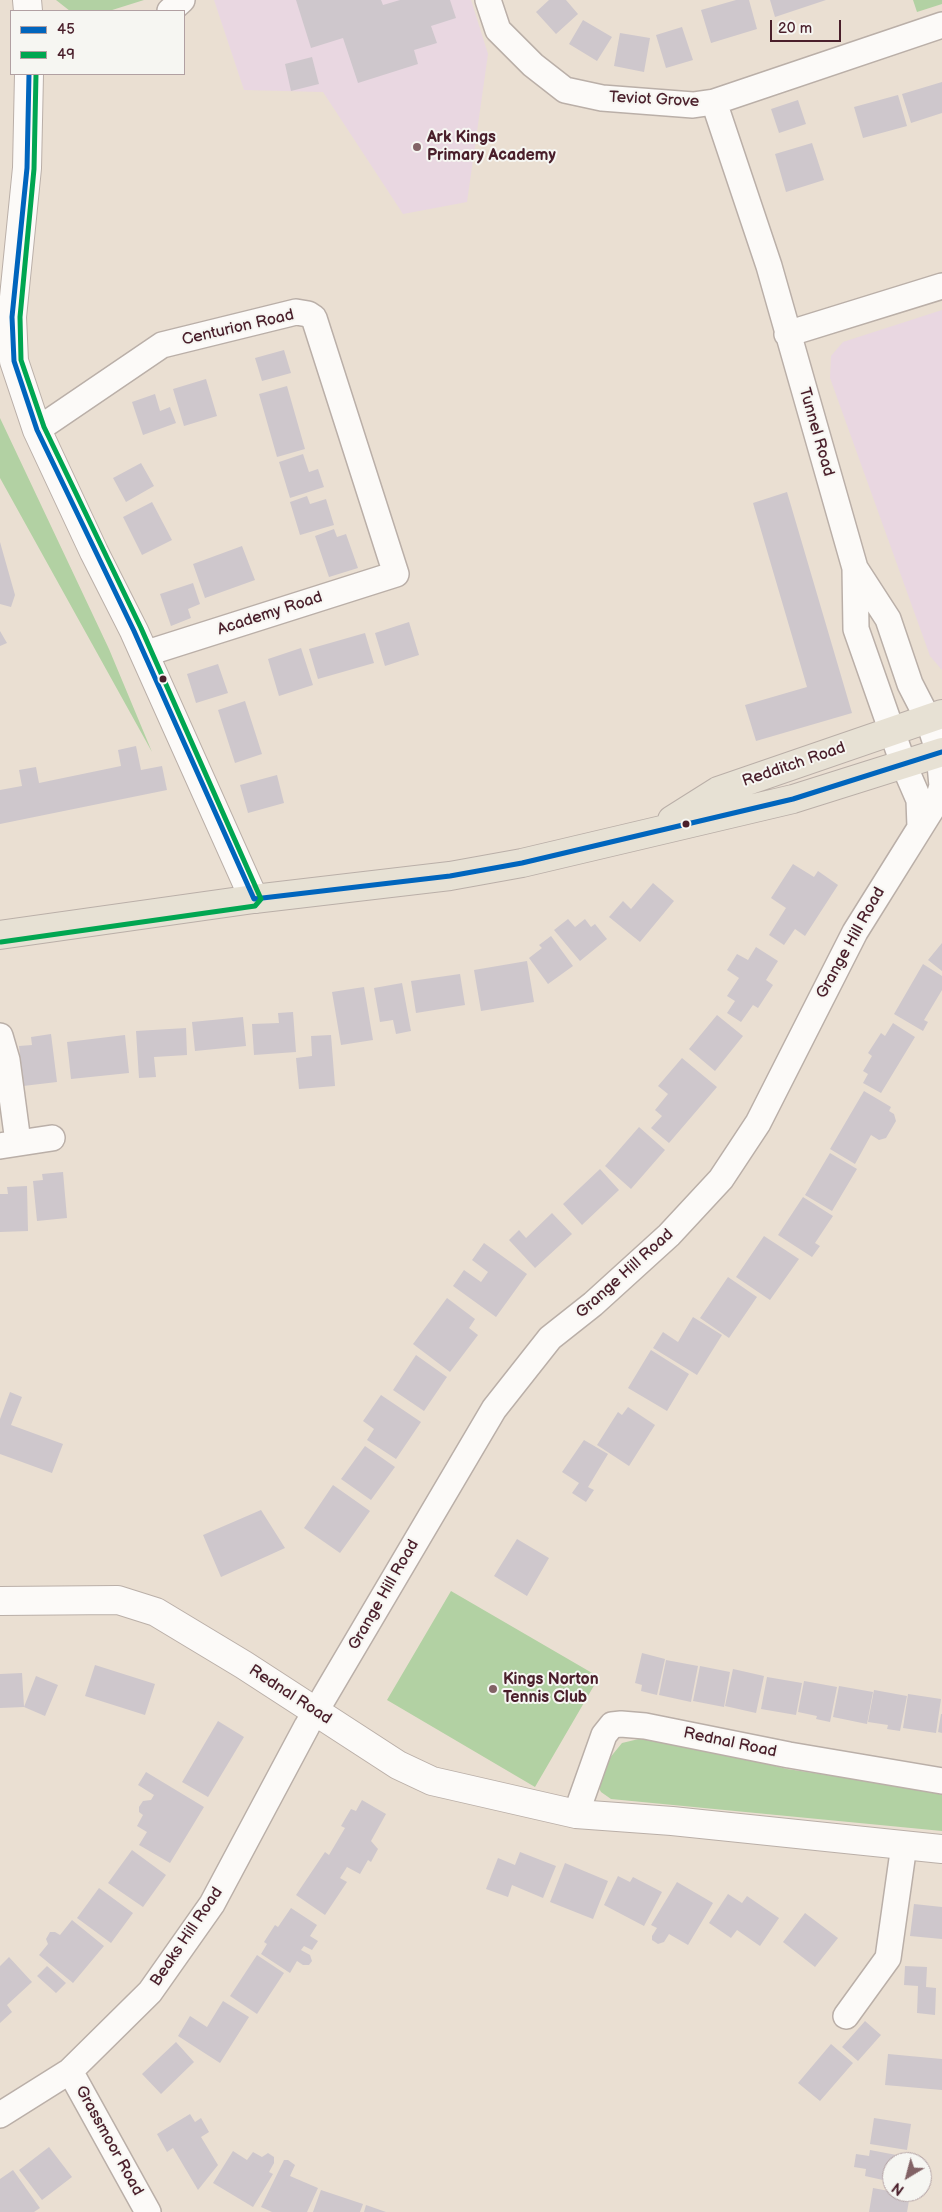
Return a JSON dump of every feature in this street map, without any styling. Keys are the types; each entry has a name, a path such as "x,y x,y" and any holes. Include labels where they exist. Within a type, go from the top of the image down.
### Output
{"highway":[{"name":"Redditch Road","path":"655,832 718,792 935,717"},
{"name":"Redditch Road","path":"0,935 254,900 450,876 522,863 793,799 903,763 941,753"}],"street":[{"path":"171,10 182,0"},
{"name":"Teviot Grove","path":"488,0 498,30 533,65 565,90 602,98 693,105 714,102 942,24"},
{"path":"29,75 27,168 12,317 14,361 37,430 144,654 254,900"},
{"name":"Tunnel Road","path":"714,102 766,257 855,568 888,619 910,684 935,717 941,753"},
{"path":"788,334 942,286"},
{"name":"Centurion Road","path":"37,430 162,346 296,312 308,314 314,318 396,574"},
{"path":"855,568 856,629 903,763 919,800 920,827"},
{"name":"Academy Road","path":"144,654 396,574"},
{"name":"Grange Hill Road","path":"317,1712 455,1474 504,1395 550,1338 593,1304 669,1235 720,1179 758,1123 855,932 938,799 942,786 941,753"},
{"path":"0,1036 7,1060 9,1144 52,1138"},
{"name":"Rednal Road","path":"0,1601 118,1600 156,1612 317,1712 398,1765 432,1781 576,1814 682,1822 942,1849"},
{"name":"Beaks Hill Road","path":"0,2115 70,2071 150,1992 212,1904 307,1726 317,1712"},
{"name":"Rednal Road","path":"576,1814 604,1736 612,1725 621,1724 645,1726 789,1755 942,1781"},
{"path":"846,2016 888,1958 904,1845"},
{"name":"Grassmoor Road","path":"70,2071 148,2212"}],"shaded area":[{"name":"Ark Kings Primary Academy","path":"214,0 471,0 488,54 467,202 403,214 323,92 244,90"},
{"path":"942,310 942,670 930,656 830,378 831,356 843,342"}],"green space":[{"path":"56,0 144,0 112,10 69,10"},
{"path":"913,0 942,0 942,4 917,12"},
{"path":"0,418 109,649 152,752 0,478"},
{"name":"Kings Norton Tennis Club","path":"451,1591 599,1677 535,1787 387,1700"},
{"path":"647,1737 677,1741 787,1769 942,1792 942,1831 611,1799 601,1792 598,1786 604,1765 622,1743"}],"building":[{"path":"296,0 381,0 383,5 400,0 450,0 456,18 431,26 437,43 414,50 418,64 358,83 343,38 311,48"},
{"path":"549,0 566,0 578,14 556,34 536,12"},
{"path":"736,0 749,0 757,29 711,43 701,10"},
{"path":"770,0 826,0 775,17"},
{"path":"583,20 612,37 597,61 569,44"},
{"path":"682,27 693,60 666,68 656,35"},
{"path":"620,33 650,38 644,72 614,66"},
{"path":"312,57 319,84 291,91 285,64"},
{"path":"942,82 942,113 911,123 902,94"},
{"path":"898,95 907,126 863,138 854,107"},
{"path":"798,100 806,124 779,133 771,109"},
{"path":"812,143 824,180 786,192 775,154"},
{"path":"284,350 291,373 262,381 255,358"},
{"path":"206,379 217,416 184,426 173,389"},
{"path":"287,386 305,449 277,457 259,394"},
{"path":"155,394 160,411 170,407 176,423 143,435 132,402"},
{"path":"303,454 309,472 318,469 324,487 290,498 279,462"},
{"path":"141,463 154,486 126,502 113,478"},
{"path":"787,492 852,713 756,741 745,705 807,687 753,503"},
{"path":"307,496 310,504 326,499 334,525 300,535 290,502"},
{"path":"152,502 172,540 142,555 123,517"},
{"path":"334,529 337,537 346,534 358,568 329,577 315,536"},
{"path":"0,542 15,595 11,607 0,604"},
{"path":"242,546 255,580 205,598 193,564"},
{"path":"193,583 200,604 188,609 191,618 171,626 160,594"},
{"path":"409,622 419,655 385,666 375,633"},
{"path":"0,631 7,643 0,646"},
{"path":"365,633 374,663 318,679 309,649"},
{"path":"301,648 313,685 279,696 268,659"},
{"path":"218,664 228,693 196,703 187,674"},
{"path":"245,701 262,754 235,763 218,710"},
{"path":"136,746 141,770 162,766 167,790 0,824 0,790 22,786 19,770 36,767 39,783 121,766 118,750"},
{"path":"277,775 284,803 248,813 240,785"},
{"path":"793,864 814,877 818,871 838,885 805,936 795,929 784,945 769,935 786,908 771,898"},
{"path":"653,883 674,901 640,942 609,917 623,901 631,909"},
{"path":"568,919 575,927 585,919 591,927 595,924 607,939 580,961 554,930"},
{"path":"551,936 573,966 548,984 529,958 542,948 539,945"},
{"path":"942,943 942,971 928,960"},
{"path":"756,947 778,961 766,980 773,985 758,1008 753,1005 741,1022 727,1013 735,1001 727,996 739,978 727,970 737,954 748,960"},
{"path":"527,961 534,1002 481,1011 474,970"},
{"path":"923,964 942,976 942,990 924,1020 928,1022 923,1031 894,1014"},
{"path":"460,974 465,1005 416,1013 411,981"},
{"path":"402,983 411,1031 396,1034 393,1020 380,1022 374,988"},
{"path":"364,987 373,1040 341,1045 332,992"},
{"path":"293,1012 296,1052 254,1055 252,1024 279,1023 278,1013"},
{"path":"717,1015 743,1036 715,1071 689,1049"},
{"path":"243,1017 246,1046 195,1051 192,1022"},
{"path":"893,1023 915,1037 881,1093 863,1083 868,1074 863,1071 872,1056 868,1053 881,1033 885,1036"},
{"path":"186,1028 187,1055 154,1057 156,1077 139,1078 136,1031"},
{"path":"51,1034 57,1082 23,1086 19,1046 32,1045 31,1037"},
{"path":"125,1035 129,1073 71,1079 67,1042"},
{"path":"331,1035 335,1086 299,1089 296,1058 312,1056 311,1036"},
{"path":"682,1058 717,1087 669,1143 651,1128 662,1116 655,1110 668,1094 658,1086"},
{"path":"864,1091 891,1107 889,1111 894,1114 896,1121 886,1138 879,1140 871,1135 855,1164 830,1149"},
{"path":"639,1127 665,1150 631,1189 605,1166"},
{"path":"830,1153 857,1169 832,1211 805,1195"},
{"path":"600,1169 619,1190 582,1225 563,1204"},
{"path":"63,1172 67,1218 37,1221 33,1181 43,1180 42,1174"},
{"path":"27,1186 28,1231 0,1232 0,1194 8,1194 7,1187"},
{"path":"803,1197 833,1216 815,1243 820,1246 812,1257 778,1235"},
{"path":"552,1213 572,1234 535,1268 509,1240 519,1230 526,1238"},
{"path":"764,1236 799,1259 770,1300 736,1277"},
{"path":"484,1243 527,1274 496,1317 453,1286 464,1270 481,1282 488,1272 472,1260"},
{"path":"728,1277 757,1297 729,1338 700,1318"},
{"path":"447,1298 475,1319 469,1328 478,1335 450,1372 413,1344"},
{"path":"693,1317 722,1335 697,1375 653,1348 663,1332 678,1342"},
{"path":"651,1350 689,1374 667,1411 628,1388"},
{"path":"416,1355 447,1377 424,1411 393,1390"},
{"path":"10,1392 22,1397 11,1425 63,1444 52,1473 0,1454 0,1419"},
{"path":"381,1395 421,1422 396,1459 367,1440 374,1429 363,1421"},
{"path":"628,1407 655,1425 629,1466 597,1445 618,1412 622,1415"},
{"path":"584,1440 608,1454 588,1487 594,1490 586,1502 572,1493 579,1483 562,1472"},
{"path":"365,1446 395,1467 371,1500 341,1479"},
{"path":"333,1485 370,1511 340,1553 304,1528"},
{"path":"261,1510 285,1548 221,1577 203,1535"},
{"path":"517,1539 549,1558 527,1596 494,1576"},
{"path":"642,1653 665,1659 657,1695 641,1691 642,1685 635,1683"},
{"path":"666,1660 698,1666 691,1702 659,1695"},
{"path":"95,1665 155,1684 145,1715 85,1696"},
{"path":"700,1666 730,1672 724,1707 693,1701"},
{"path":"733,1669 764,1676 756,1713 725,1706"},
{"path":"22,1673 24,1707 0,1708 0,1674"},
{"path":"36,1676 58,1685 45,1716 24,1707"},
{"path":"767,1677 802,1683 796,1715 761,1709"},
{"path":"804,1681 837,1687 830,1722 816,1719 817,1716 798,1712"},
{"path":"839,1686 873,1692 867,1724 833,1717"},
{"path":"874,1690 907,1696 900,1731 887,1729 888,1725 868,1722"},
{"path":"908,1694 941,1699 936,1733 903,1728"},
{"path":"942,1714 942,1733 938,1732"},
{"path":"218,1721 244,1737 208,1797 182,1782"},
{"path":"146,1772 204,1807 170,1863 139,1845 147,1832 137,1826 143,1815 139,1812 139,1807 143,1801 151,1800 154,1795 138,1785"},
{"path":"362,1800 386,1814 371,1841 378,1849 371,1862 368,1860 360,1874 347,1867 340,1878 347,1882 325,1915 296,1895 325,1852 329,1855 345,1828 341,1826 351,1809 356,1811"},
{"path":"132,1850 166,1875 143,1907 108,1883"},
{"path":"520,1852 556,1866 543,1898 512,1885 508,1897 486,1889 498,1858 515,1865"},
{"path":"565,1863 608,1881 593,1919 550,1902"},
{"path":"618,1876 630,1882 633,1877 662,1892 644,1926 604,1905"},
{"path":"677,1882 713,1903 688,1945 669,1934 664,1942 658,1944 652,1940 652,1936 657,1928 651,1925"},
{"path":"99,1888 133,1913 111,1943 77,1918"},
{"path":"728,1894 742,1903 747,1896 779,1918 760,1946 737,1930 731,1938 709,1923"},
{"path":"914,1904 942,1907 942,1939 910,1936"},
{"path":"291,1908 317,1925 310,1936 318,1941 312,1950 304,1946 301,1950 310,1955 312,1961 309,1965 303,1965 297,1961 290,1973 261,1954 267,1944 264,1942 275,1925 278,1927"},
{"path":"805,1913 838,1938 815,1967 783,1942"},
{"path":"72,1920 104,1946 73,1983 39,1955 48,1944 46,1939 50,1932 60,1935"},
{"path":"257,1955 284,1973 257,2014 230,1996"},
{"path":"9,1957 32,1982 7,2005 12,2012 0,2023 0,1966"},
{"path":"47,1966 66,1983 56,1993 37,1976"},
{"path":"905,1966 927,1967 926,1987 936,1988 935,2015 917,2013 918,1986 904,1985"},
{"path":"223,2001 249,2017 220,2063 178,2036 190,2016 207,2027"},
{"path":"865,2021 881,2035 858,2061 842,2047"},
{"path":"176,2042 194,2062 161,2094 142,2074"},
{"path":"831,2044 853,2063 820,2101 798,2083"},
{"path":"888,2054 942,2059 942,2090 885,2085"},
{"path":"190,2114 195,2122 201,2118 209,2132 201,2137 218,2165 198,2190 173,2148 167,2152 157,2134"},
{"path":"874,2118 911,2124 907,2150 870,2144"},
{"path":"49,2147 72,2177 42,2200 19,2170"},
{"path":"870,2150 882,2152 882,2180 865,2176 866,2169 854,2167 856,2154 869,2156"},
{"path":"233,2151 247,2160 253,2152 262,2157 268,2153 274,2157 274,2163 269,2172 273,2174 253,2207 213,2183"},
{"path":"284,2160 288,2160 295,2165 290,2176 318,2188 307,2212 272,2212 261,2207"},
{"path":"13,2170 40,2208 34,2212 0,2212 0,2179"},
{"path":"873,2188 882,2190 882,2202 909,2202 907,2212 869,2212"},
{"path":"321,2190 363,2204 360,2212 313,2212"},
{"path":"366,2205 386,2212 364,2212"}],"transit line":[{"name":"45","path":"29,75 27,168 12,317 14,361 37,430 134,631 254,899 450,876 522,863 793,799 942,752"},
{"name":"49","path":"1,942 255,906 261,899 141,628 44,427 21,360 20,317 34,169 36,75"}],"place":[{"name":"Ark Kings Primary Academy","path":"417,147"},
{"name":"Kings Norton Tennis Club","path":"493,1689"}]}
